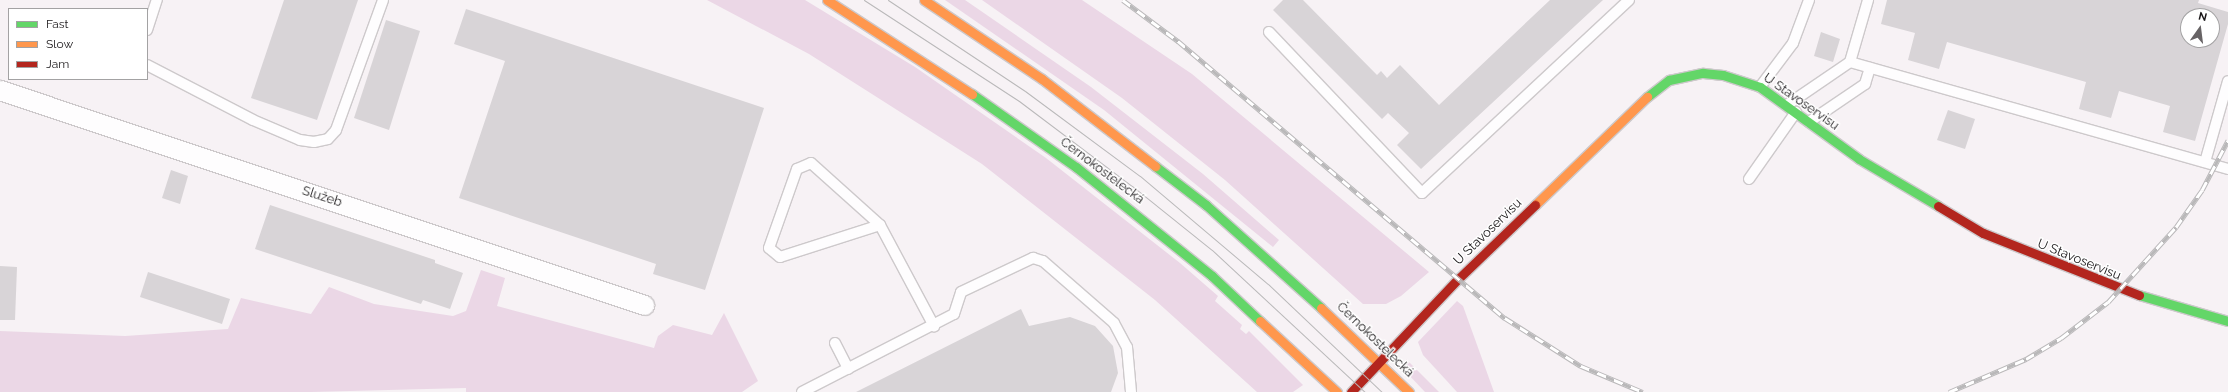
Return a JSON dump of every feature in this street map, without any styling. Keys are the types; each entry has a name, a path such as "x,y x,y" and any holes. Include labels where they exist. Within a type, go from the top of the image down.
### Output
{"main road":[{"name":"Černokostelecká","path":"827,0 942,72 1076,167 1212,276 1337,392"},
{"name":"Černokostelecká","path":"924,0 1042,79 1135,148 1211,209 1348,332 1409,392"},
{"name":"U Stavoservisu","path":"1351,392 1378,361 1458,279 1654,90 1669,80 1702,73 1722,75 1760,87 1787,105 1865,163 1982,233 2121,290 2228,321"}],"street":[{"name":"Služeb","path":"0,90 644,305"}],"lane":[{"path":"148,27 157,0"},
{"path":"148,66 253,120 300,140 314,142 328,139 336,130 383,0"},
{"path":"1269,32 1422,193 1629,0"},
{"path":"1760,87 1780,64 1793,43 1809,0"},
{"path":"1787,105 1850,62 1868,0"},
{"path":"1850,62 2228,169"},
{"path":"1809,122 1865,84 1870,68"},
{"path":"2205,162 2228,81"},
{"path":"1749,179 1796,112"},
{"path":"880,225 780,257 769,248 797,169 811,164 880,225 934,326"},
{"path":"802,392 934,326 954,314 962,292 1032,258 1043,262 1114,323 1127,347 1132,392"},
{"path":"836,343 848,369"}],"shaded area":[{"path":"707,0 805,0 915,67 1046,158 1180,263 1218,296 1215,301 1242,325 1240,329 1246,334 1249,331 1303,385 1293,392 1257,392 1155,300 982,164 809,54"},
{"path":"945,0 965,0 1091,87 1203,174 1279,240 1273,247 1104,110"},
{"path":"982,0 1082,0 1192,74 1429,272 1401,296 1386,304 1363,304 1225,180 1122,98"},
{"path":"481,270 505,278 497,306 654,348 658,336 673,325 712,335 724,313 758,381 742,392 466,392 466,388 311,392 0,392 0,331 125,336 228,329 241,298 311,314 329,287 374,304 453,316 466,311"},
{"path":"1457,301 1463,306 1494,392 1457,392 1423,355 1418,342"},
{"path":"1406,359 1439,392 1425,392 1407,373"}],"building":[{"path":"284,0 358,0 317,120 251,98"},
{"path":"1283,0 1303,0 1377,75 1381,71 1387,78 1400,65 1439,105 1550,0 1603,0 1421,169 1397,145 1409,133 1388,113 1382,119 1273,10"},
{"path":"1887,0 2199,0 2198,3 2215,8 2180,8 2180,48 2220,48 2220,10 2228,12 2228,24 2195,141 2163,132 2170,106 2119,91 2111,118 2079,109 2086,82 1947,42 1939,69 1908,60 1915,33 1881,24"},
{"path":"466,9 764,108 705,290 653,274 656,264 459,198 505,61 454,44"},
{"path":"386,20 420,31 389,130 354,118"},
{"path":"1821,32 1840,39 1833,62 1814,56"},
{"path":"1948,110 1975,119 1965,149 1937,140"},
{"path":"171,170 188,176 180,204 162,198"},
{"path":"270,205 435,260 435,263 463,273 450,309 423,300 421,304 255,249"},
{"path":"0,266 17,267 15,320 0,320"},
{"path":"148,272 230,299 222,324 140,297"},
{"path":"1021,309 1029,326 1070,317 1095,326 1113,346 1118,373 1111,392 856,392"}],"tram line":[{"path":"864,0 1019,101 1132,186 1212,250 1365,392"},
{"path":"888,0 1025,91 1140,176 1268,284 1382,392"}],"railway":[{"path":"1123,0 1178,41 1505,318 1581,366 1643,392"},
{"path":"1949,392 2026,359 2061,338 2108,302 2176,227 2202,190 2228,140"}],"traffic: fast":[{"path":"1647,97 1669,80 1703,73 1723,75 1760,87 1859,159 1938,206"},
{"path":"972,94 1076,167 1212,276 1260,321"},
{"path":"1155,166 1206,205 1321,308"},
{"path":"2139,295 2228,321"}],"traffic: slow":[{"path":"827,0 972,94"},
{"path":"924,0 1042,79 1155,166"},
{"path":"1535,205 1647,97"},
{"path":"1321,308 1409,392"},
{"path":"1260,321 1337,392"}],"traffic: jam":[{"path":"1351,392 1458,279 1535,205"},
{"path":"1938,206 1983,233 2139,295"}]}
